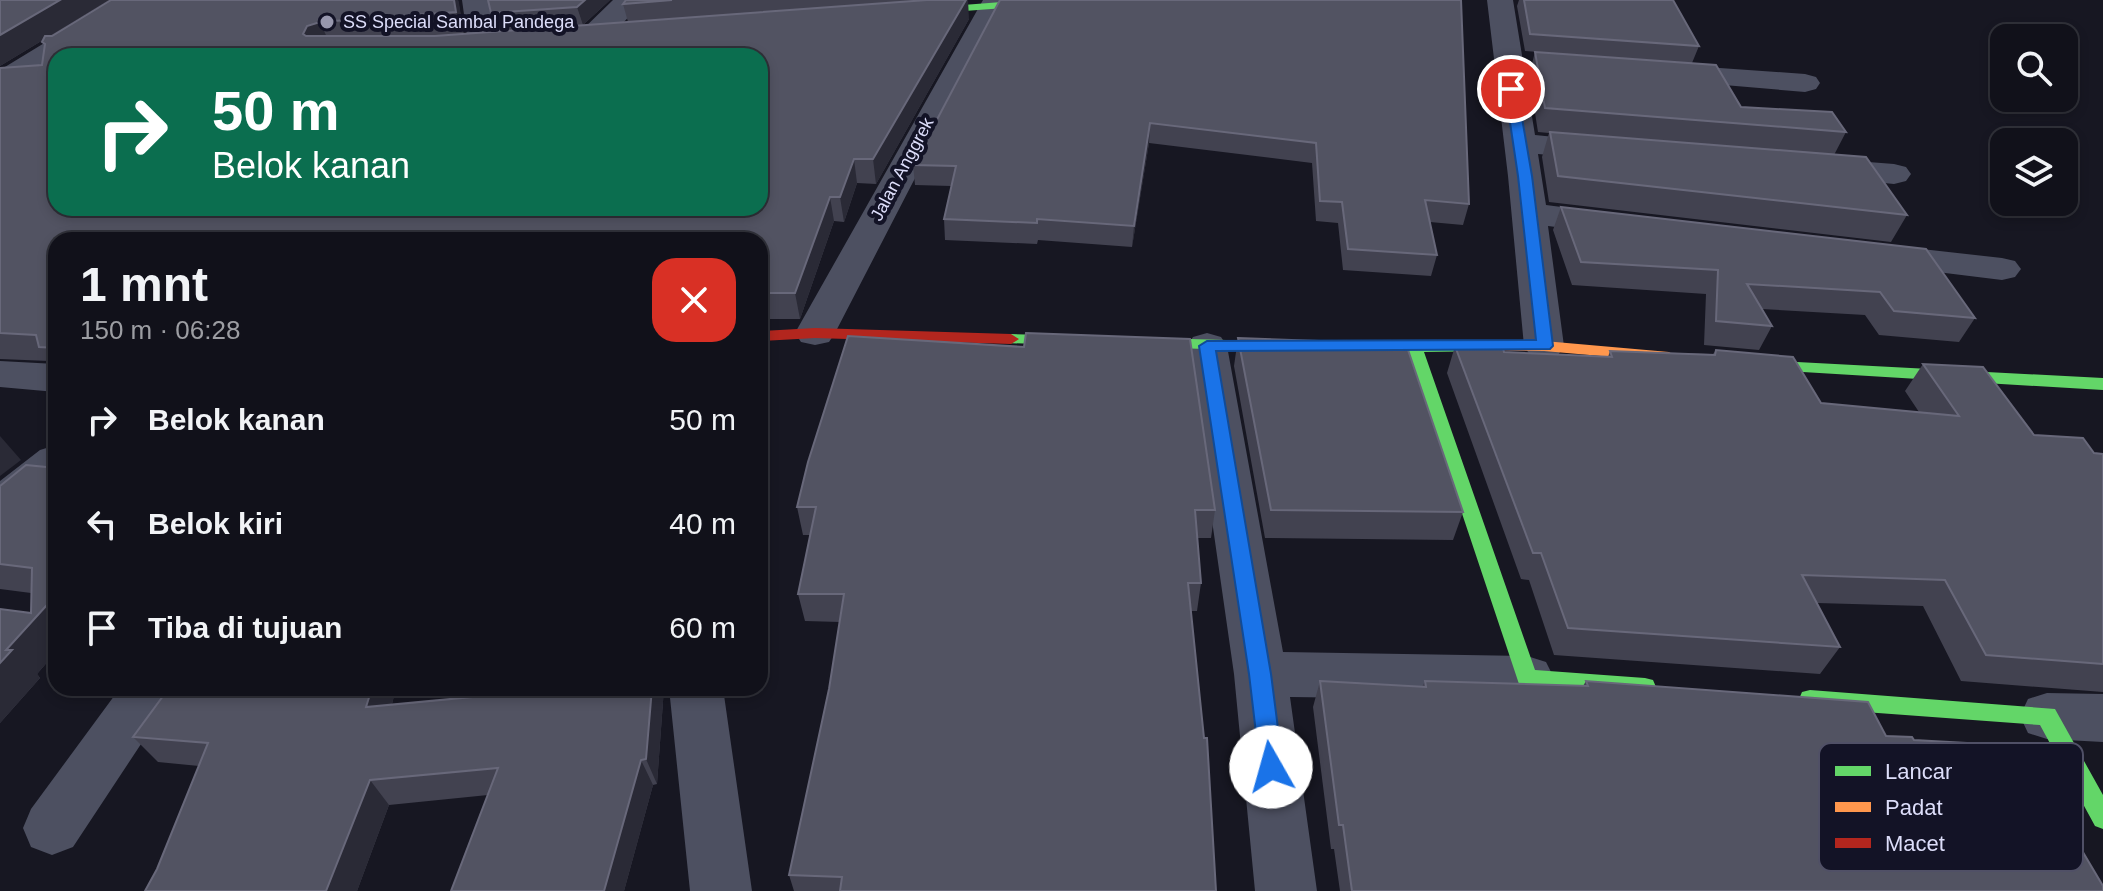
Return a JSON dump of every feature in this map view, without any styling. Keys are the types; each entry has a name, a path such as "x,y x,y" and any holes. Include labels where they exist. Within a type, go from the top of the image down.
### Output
{"street":[{"path":"55,48 134,0"},
{"path":"475,0 484,43"},
{"path":"584,35 629,0"},
{"path":"887,13 951,4 991,6 1073,0"},
{"path":"1500,0 1523,63 1519,143 1544,346"},
{"name":"Jalan Anggrek","path":"815,333 991,6"},
{"path":"584,35 623,32"},
{"path":"2,80 48,52"},
{"path":"1632,70 1805,83"},
{"path":"2,80 43,77"},
{"path":"1519,143 1628,152"},
{"path":"1784,165 1894,174"},
{"path":"1528,213 1654,228"},
{"path":"1844,251 2002,269"},
{"path":"768,336 815,333 1207,346 1544,346 1683,358"},
{"path":"1207,346 1260,674 1286,891"},
{"path":"1414,346 1527,678"},
{"path":"1730,363 1807,370 2103,384"},
{"path":"0,374 48,377"},
{"path":"0,506 48,467"},
{"path":"1260,674 1527,678 1669,689"},
{"path":"52,828 145,696"},
{"path":"697,696 721,891"},
{"path":"1795,698 2103,718"},
{"path":"2047,716 2062,743"},
{"path":"2083,782 2103,818"}],"building":[{"path":"0,0 60,0 0,35"},
{"path":"111,0 454,0 456,12 320,22 307,26 303,34 435,36 927,0 966,0 873,159 854,159 840,197 830,197 795,293 768,293 768,232 48,232 48,348 39,347 36,335 0,333 0,68 42,65 45,36 52,36"},
{"path":"488,0 585,0 577,7 491,13"},
{"path":"626,0 672,0 623,4"},
{"path":"1000,0 1461,0 1469,204 1425,200 1437,255 1348,249 1342,202 1320,201 1316,143 1150,123 1134,226 1037,219 1037,223 944,219 956,166 913,165"},
{"path":"1524,0 1673,0 1699,46 1530,34"},
{"path":"1535,52 1716,65 1741,107 1832,112 1846,132 1545,108"},
{"path":"1550,132 1866,157 1907,215 1558,176"},
{"path":"1561,207 1926,249 1975,318 1894,311 1880,292 1747,284 1772,326 1716,321 1718,270 1581,262"},
{"path":"1026,333 1190,339 1215,510 1195,510 1201,583 1188,583 1204,738 1207,738 1216,891 840,891 842,877 789,875 829,689 844,594 798,594 816,507 797,507 848,336 1024,347"},
{"path":"1238,338 1406,344 1463,512 1271,510"},
{"path":"1455,346 1503,348 1504,352 1612,357 1610,351 1715,355 1716,350 1793,357 1821,403 1959,416 1923,364 1983,367 2034,435 2083,438 2094,453 2103,454 2103,664 1986,655 1945,580 1802,575 1840,647 1568,628 1541,553 1533,553"},
{"path":"26,465 48,467 48,604 6,650 12,650 0,663 0,609 31,613 32,568 0,564 0,486"},
{"path":"1320,681 1426,687 1425,681 1588,686 1586,681 1868,702 1886,736 1967,743 1819,743 1819,871 2083,871 2083,852 2103,891 1352,891 1343,825 1339,825"},
{"path":"163,696 369,696 366,707 482,696 651,696 646,759 641,760 604,891 451,891 498,768 370,780 326,891 145,891 157,869 208,743 133,737"}],"traffic: fast":[{"path":"911,12 1073,0"},
{"path":"1011,339 1302,347 1493,346"},
{"path":"1414,346 1527,678 1645,687"},
{"path":"1741,364 2103,384"},
{"path":"1810,699 2047,716 2062,743"},
{"path":"2083,782 2103,818"}],"traffic: slow":[{"path":"1493,346 1544,346 1669,357"}],"traffic: jam":[{"path":"768,336 815,333 1011,339"}],"place":[{"name":"SS Special Sambal Pandega","path":"327,22"}],"route":[{"path":"1271,767 1260,674 1207,346 1544,346 1525,176 1511,89"}]}
